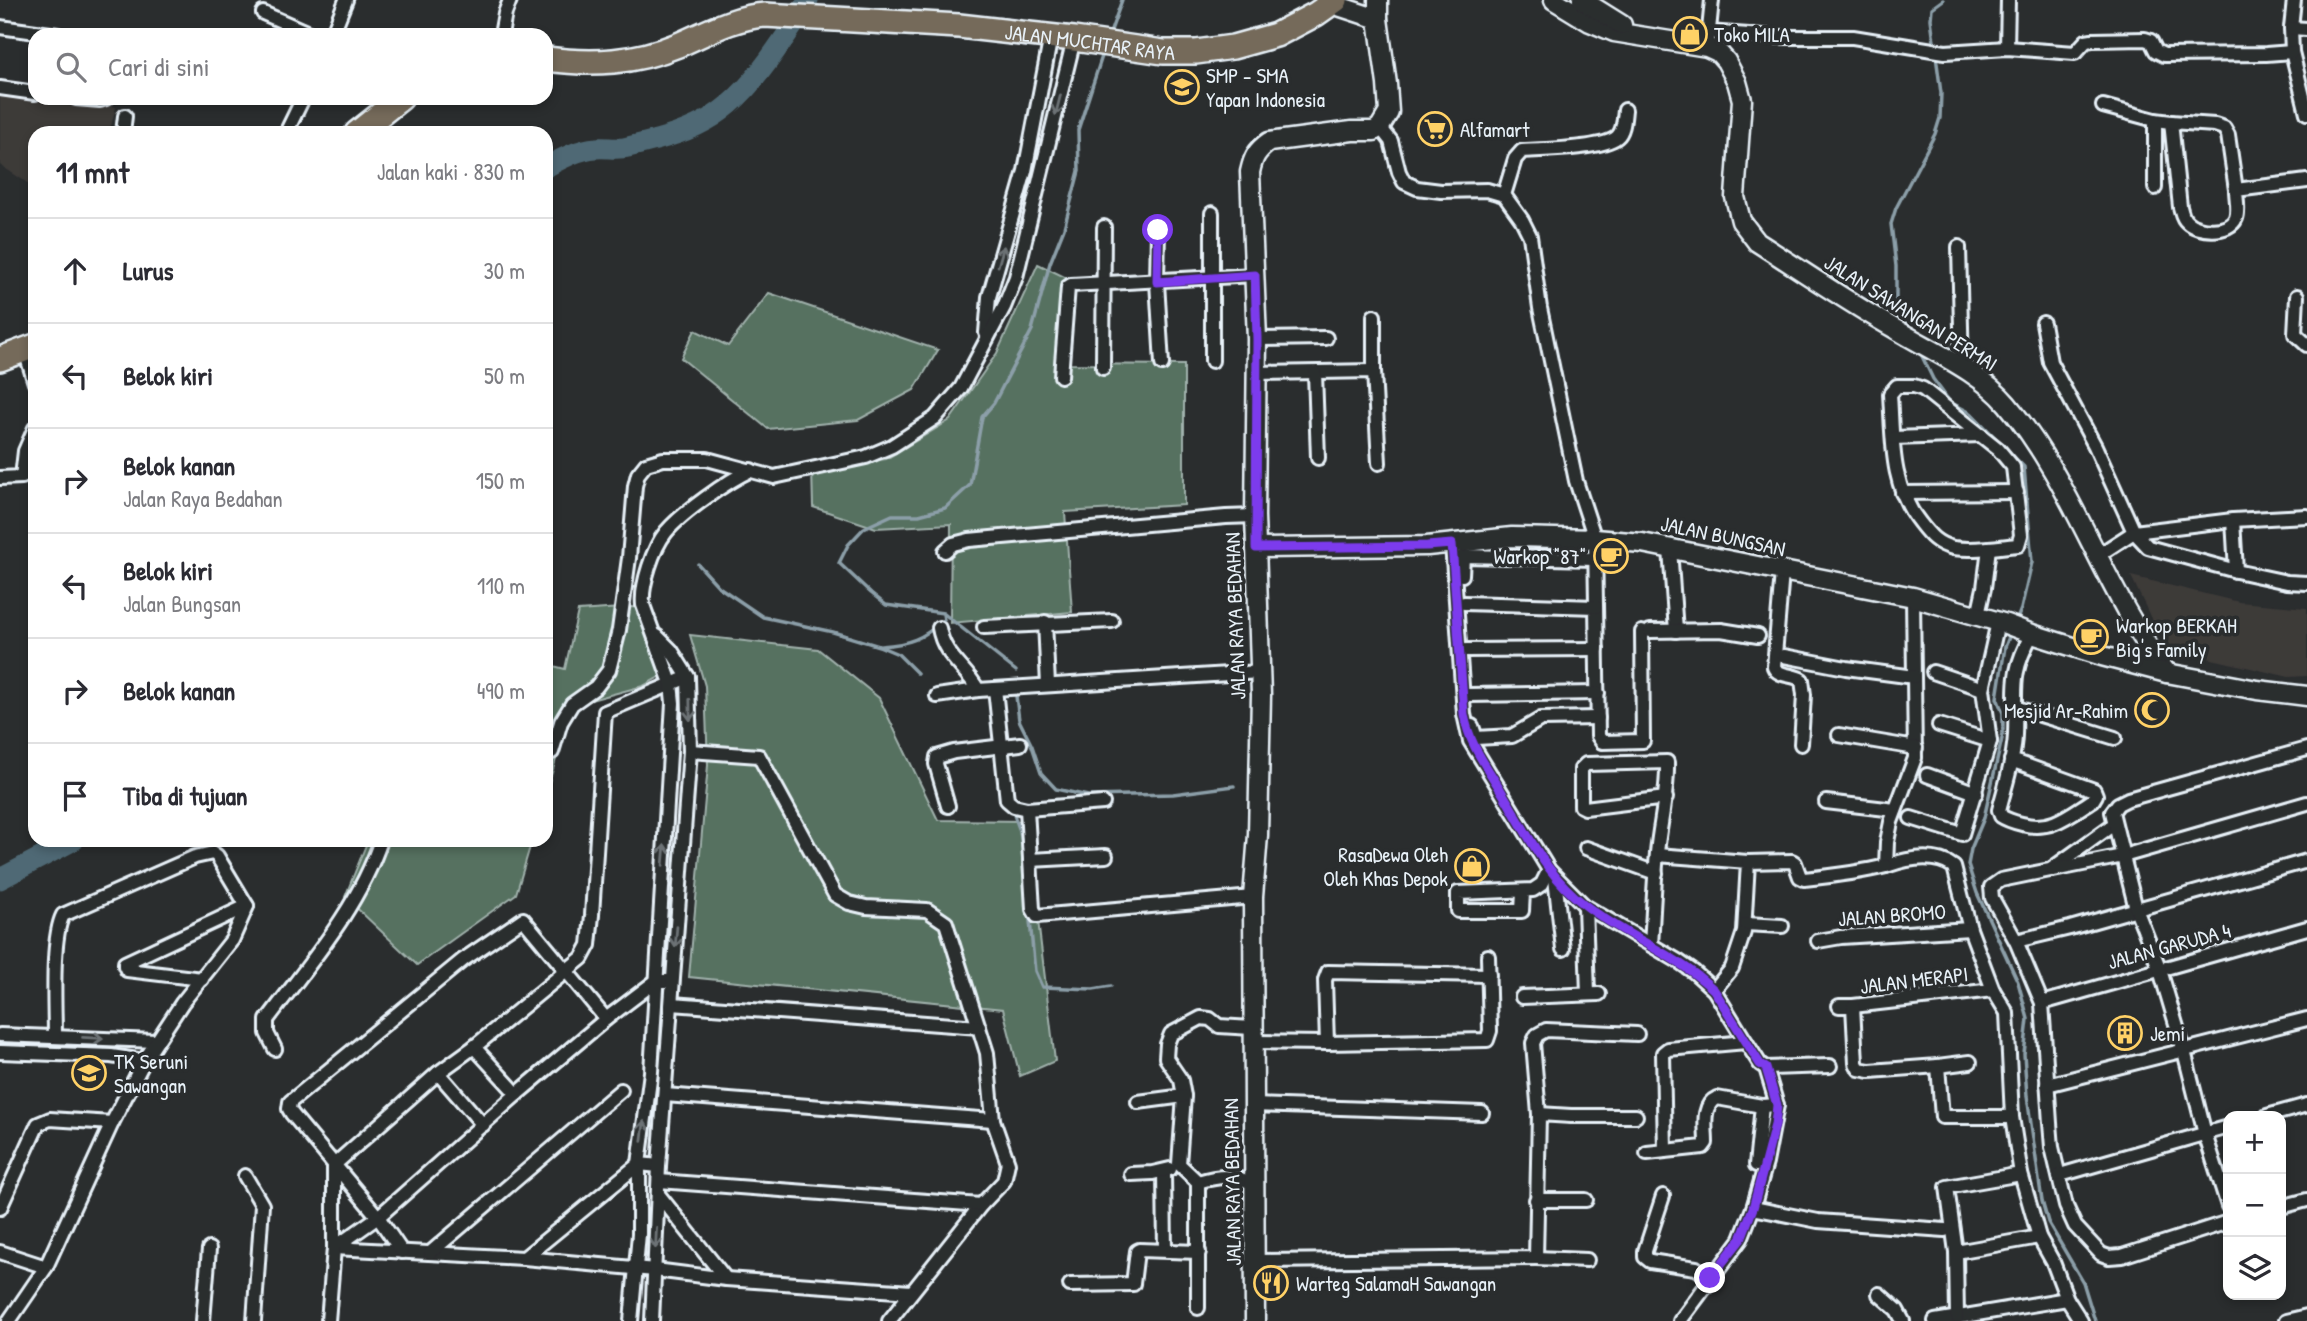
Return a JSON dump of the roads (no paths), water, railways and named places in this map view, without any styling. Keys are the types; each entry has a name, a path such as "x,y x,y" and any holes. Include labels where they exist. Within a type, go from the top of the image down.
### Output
{"highway":[{"name":"JALAN MUCHTAR RAYA","path":"553,59 580,62 631,60 657,53 716,27 742,19 807,13 1051,36 1163,52 1196,52 1233,47 1276,35 1334,2"},
{"path":"366,126 392,105"},
{"path":"0,359 28,350"}],"street":[{"path":"335,28 346,0"},
{"path":"502,28 510,0"},
{"path":"1378,0 1389,112 1380,127 1391,141 1399,172 1405,182 1417,188 1441,191 1487,190 1504,195 1530,236 1540,308 1574,471 1595,539 1598,736 1602,742 1643,741 1646,632 1721,631 1758,636"},
{"path":"1554,0 1647,38 1708,40 1853,37 1945,52 2007,48 2075,53 2092,40 2145,39 2151,41 2156,51 2164,55 2292,52"},
{"path":"1582,0 1605,23"},
{"path":"1708,40 1712,0"},
{"path":"2007,48 2008,0"},
{"path":"2294,0 2292,52 2307,113"},
{"path":"1334,2 1378,19"},
{"path":"263,13 297,28"},
{"path":"0,27 28,31"},
{"path":"2291,27 2307,29"},
{"path":"986,337 989,297 1025,171 1051,36"},
{"path":"553,749 561,722 572,704 596,687 610,670 619,631 629,558 635,486 638,474 646,464 663,459 708,459 775,477 866,457 892,446 935,418 961,388 1004,307 1016,277 1081,40"},
{"name":"JALAN SAWANGAN PERMAI","path":"1708,40 1726,61 1737,82 1742,100 1735,197 1741,220 1757,242 1896,330 1962,367 2005,402 2042,450 2073,503 2097,556 2149,649 2167,673"},
{"path":"0,89 28,92"},
{"path":"289,126 300,105"},
{"path":"2104,106 2155,120 2224,128 2233,159 2238,214 2235,222 2224,229 2194,228 2184,220 2171,122"},
{"path":"1504,195 1515,159 1522,151 1572,148 1615,138 1621,131 1625,110"},
{"path":"124,126 125,116"},
{"path":"2155,120 2155,188"},
{"name":"JALAN RAYA BEDAHAN","path":"1255,1321 1253,897 1260,779 1260,671 1255,516 1257,339 1250,172 1258,149 1269,142 1352,131 1374,131 1380,127"},
{"path":"2236,190 2307,181"},
{"path":"1212,213 1212,361"},
{"path":"1103,368 1104,227"},
{"path":"1158,230 1157,282 1162,364"},
{"path":"1959,247 1962,367"},
{"path":"1061,376 1068,287 1073,283 1157,282 1255,275"},
{"path":"2297,296 2295,334 2296,338 2307,345"},
{"path":"1374,316 1379,463"},
{"path":"2043,323 2050,362 2095,446 2134,532 2148,547 2236,571 2287,582 2307,583"},
{"path":"1257,339 1326,338"},
{"path":"1257,373 1374,371"},
{"path":"1315,373 1318,458"},
{"path":"1897,386 1923,389 1981,435 1998,449 2013,467 2021,535 2018,545 1954,548 1934,541 1910,511 1902,493 1894,464 1890,394 1897,386"},
{"path":"1893,438 1981,435"},
{"path":"0,478 22,477 28,446"},
{"path":"642,592 654,555 666,532 732,478 751,470"},
{"path":"1902,493 2017,492"},
{"path":"945,551 959,541 1255,516"},
{"path":"2097,556 2134,532 2233,520 2307,516"},
{"path":"2233,520 2236,571"},
{"name":"JALAN BUNGSAN","path":"1256,548 1427,546 1512,537 1642,542 1670,550 1913,597 2167,673 2257,690 2307,696"},
{"path":"1452,544 1467,732 1485,767 1552,874 1585,906 1694,972 1714,990 1760,1064 1766,1068 1830,1066"},
{"path":"1978,615 1989,548"},
{"path":"1670,550 1676,631"},
{"path":"629,558 671,683 672,742 651,1072 639,1164 636,1268 631,1321"},
{"path":"1595,559 1461,558 1468,695 1472,732 1476,738 1512,736 1541,719 1598,718"},
{"path":"1782,572 1774,667 1779,673 1802,680 1804,695 1801,744"},
{"path":"1886,866 1887,842 1895,810 1915,758 1913,597"},
{"path":"1464,603 1596,607"},
{"path":"984,627 1045,622 1112,621"},
{"path":"1045,622 1048,685"},
{"path":"1911,818 1962,834 1990,741 1983,689 2014,627"},
{"path":"2011,760 2094,790 2096,795 2093,800 2052,825 2043,827 2001,816 1999,810 2015,736 2014,627"},
{"path":"939,628 949,656 971,678 978,690"},
{"path":"652,631 671,650 688,677 691,751 659,1166 652,1321"},
{"path":"1466,650 1597,649"},
{"path":"1784,656 1914,677"},
{"path":"937,696 978,690 1260,671"},
{"path":"1933,672 1983,689"},
{"path":"328,1321 334,1248 334,1165 438,1073 474,1047 582,958 589,945 604,712 688,677"},
{"path":"995,689 1007,800 1014,806 1027,809 1103,803"},
{"path":"1468,695 1598,693"},
{"path":"2014,706 2115,738"},
{"path":"1939,725 1990,741"},
{"path":"1839,735 1916,748"},
{"path":"948,806 936,764 937,757 1000,745 1020,744"},
{"path":"2223,1190 2160,970 2136,909 2112,812 2128,799 2307,749"},
{"path":"691,751 759,756 835,895 849,904 866,907 928,910 946,923 987,1053 993,1120 1008,1163 1007,1173 1004,1181 981,1205 890,1321"},
{"path":"1651,945 1657,855 1666,798 1667,762 1586,764 1581,769 1580,799 1581,806 1585,808 1666,798"},
{"path":"1927,775 1976,793"},
{"path":"1826,802 1895,810"},
{"path":"2223,1224 2109,1258 2101,1254 2075,1226 2066,1206 2053,1147 2042,1003 2016,941 1992,898 1991,887 2001,880 2123,856 2307,803"},
{"path":"1027,809 1033,909 1038,916 1253,897"},
{"path":"2050,870 2114,824"},
{"path":"275,1049 267,1033 267,1020 337,924 373,862 378,847"},
{"path":"1586,848 1656,873"},
{"path":"55,1036 55,970 60,923 68,911 195,857 213,853 225,867 247,906"},
{"path":"1657,855 1748,862 1792,861 1800,877 1804,879 1851,874 1903,860 1943,860 1954,867 1970,929 1993,990 2007,1013 2012,1117 2021,1174 2039,1237 2053,1262 2067,1298 2081,1321"},
{"path":"1030,860 1106,856"},
{"path":"2016,941 2307,861"},
{"path":"1714,990 1732,968 1746,924 1748,862"},
{"path":"1523,892 1522,911 1458,911 1459,893 1533,890 1552,874"},
{"path":"1552,874 1563,948"},
{"path":"202,979 127,970 125,963 247,906"},
{"path":"9,1321 46,1267 112,1123 144,1061 232,940 247,906"},
{"path":"1522,997 1593,994 1585,906"},
{"path":"402,1252 378,1217 289,1109 290,1102 463,960 523,919 606,1019"},
{"path":"1746,924 1782,926"},
{"name":"JALAN GARUDA 4","path":"2042,1003 2307,928"},
{"name":"JALAN BROMO","path":"1818,941 1841,937 1970,929"},
{"path":"1179,1164 1184,1096 1181,1080 1166,1058 1171,1034 1201,1018 1252,1035 1327,1043 1487,1040 1490,1031 1488,956"},
{"path":"1327,1043 1325,980 1328,972 1489,975"},
{"path":"334,1248 378,1217 606,1019 656,981 673,981"},
{"name":"JALAN MERAPI","path":"1839,1006 1993,990"},
{"path":"672,1004 979,1027"},
{"path":"1853,1006 1856,1063 1859,1069 1870,1071 1970,1062"},
{"path":"2047,1085 2307,1019"},
{"path":"1536,1258 1539,1114 1533,1043 1537,1035 1546,1030 1637,1034"},
{"path":"0,1035 156,1041"},
{"path":"1665,1151 1663,1053 1668,1049 1746,1042"},
{"path":"474,1047 517,1094"},
{"path":"0,1052 111,1056 144,1061"},
{"path":"1938,1066 1942,1117 2012,1117"},
{"path":"1680,1321 1741,1239 1753,1208 1772,1138 1777,1105 1766,1068"},
{"path":"438,1073 483,1125"},
{"path":"430,1253 621,1090"},
{"path":"665,1095 993,1120"},
{"path":"1138,1102 1184,1096"},
{"path":"1647,1153 1703,1147 1706,1143 1706,1108 1710,1101 1717,1098 1762,1106 1777,1105"},
{"path":"1254,1105 1482,1113"},
{"path":"2285,1111 2307,1105"},
{"path":"1756,1165 1762,1106"},
{"path":"1539,1114 1636,1116"},
{"path":"0,1208 38,1124 50,1119 112,1123"},
{"path":"2060,1175 2223,1129"},
{"path":"524,1258 639,1164 659,1166"},
{"path":"1131,1174 1164,1172 1179,1164"},
{"path":"1179,1164 1198,1182 1198,1308"},
{"path":"1164,1172 1165,1250"},
{"path":"1957,1317 1956,1252 1947,1186 2021,1174"},
{"path":"245,1176 262,1205 254,1321"},
{"path":"1198,1182 1223,1176 1246,1180 1255,1185"},
{"path":"659,1188 981,1205"},
{"path":"659,1188 726,1279"},
{"path":"1662,1196 1645,1258 1696,1268 1710,1278"},
{"path":"1536,1200 1586,1200"},
{"path":"2286,1206 2307,1200"},
{"path":"1753,1208 1818,1221 1945,1230"},
{"path":"1956,1252 2039,1237"},
{"path":"334,1248 524,1258 726,1279 911,1292"},
{"path":"203,1321 209,1249"},
{"path":"1070,1285 1133,1284 1138,1250 1199,1252"},
{"path":"0,1252 46,1267"},
{"path":"1256,1261 1536,1258 1587,1260"},
{"path":"1879,1294 1897,1310 1903,1321"},
{"path":"1935,1321 2067,1298"},
{"path":"2286,1321 2307,1316"}],"waterway":[{"path":"553,164 583,150 624,148 654,141 677,134 714,116 745,90 760,72 808,0"},
{"path":"1109,36 1122,0"},
{"path":"1908,328 1896,304 1896,266 1891,224 1896,208 1935,134 1940,118 1941,93 1931,19 1932,8 1943,0"},
{"path":"1016,671 943,613 886,605 839,563 848,545 864,528 892,515 919,515 945,508 970,485 982,417 994,403 1032,330 1050,263 1064,228 1079,171 1078,130 1103,53"},
{"path":"1919,350 1933,379 1950,402 1971,413 2024,467 2032,562 2016,622"},
{"path":"698,564 719,587 763,617 833,632 879,646 898,654 917,673"},
{"path":"881,646 900,644 922,636 944,620 943,614"},
{"path":"2011,632 2005,647 1997,698 2003,713 2003,734 1984,818 1971,849 1968,865 1977,893 2018,982 2028,1019 2024,1054 2027,1096 2042,1201 2048,1222 2083,1282 2095,1321"},
{"path":"1016,696 1019,720 1041,773 1056,789 1088,796 1173,794 1234,786"},
{"path":"1014,815 1020,831 1024,861"},
{"path":"0,879 61,847"},
{"path":"1029,911 1035,971 1042,987 1093,989 1111,986"}],"place":[{"name":"Toko MILA","path":"1690,34"},
{"name":"SMP - SMA Yapan Indonesia","path":"1182,87"},
{"name":"Alfamart","path":"1435,129"},
{"name":"Warkop \"87\"","path":"1611,556"},
{"name":"Warkop BERKAH Big's Family","path":"2091,637"},
{"name":"Mesjid Ar-Rahim","path":"2152,710"},
{"name":"RasaDewa Oleh Oleh Khas Depok","path":"1472,866"},
{"name":"Jemi","path":"2125,1033"},
{"name":"TK Seruni Sawangan","path":"89,1073"},
{"name":"Warteg SalamaH Sawangan","path":"1271,1283"}]}
